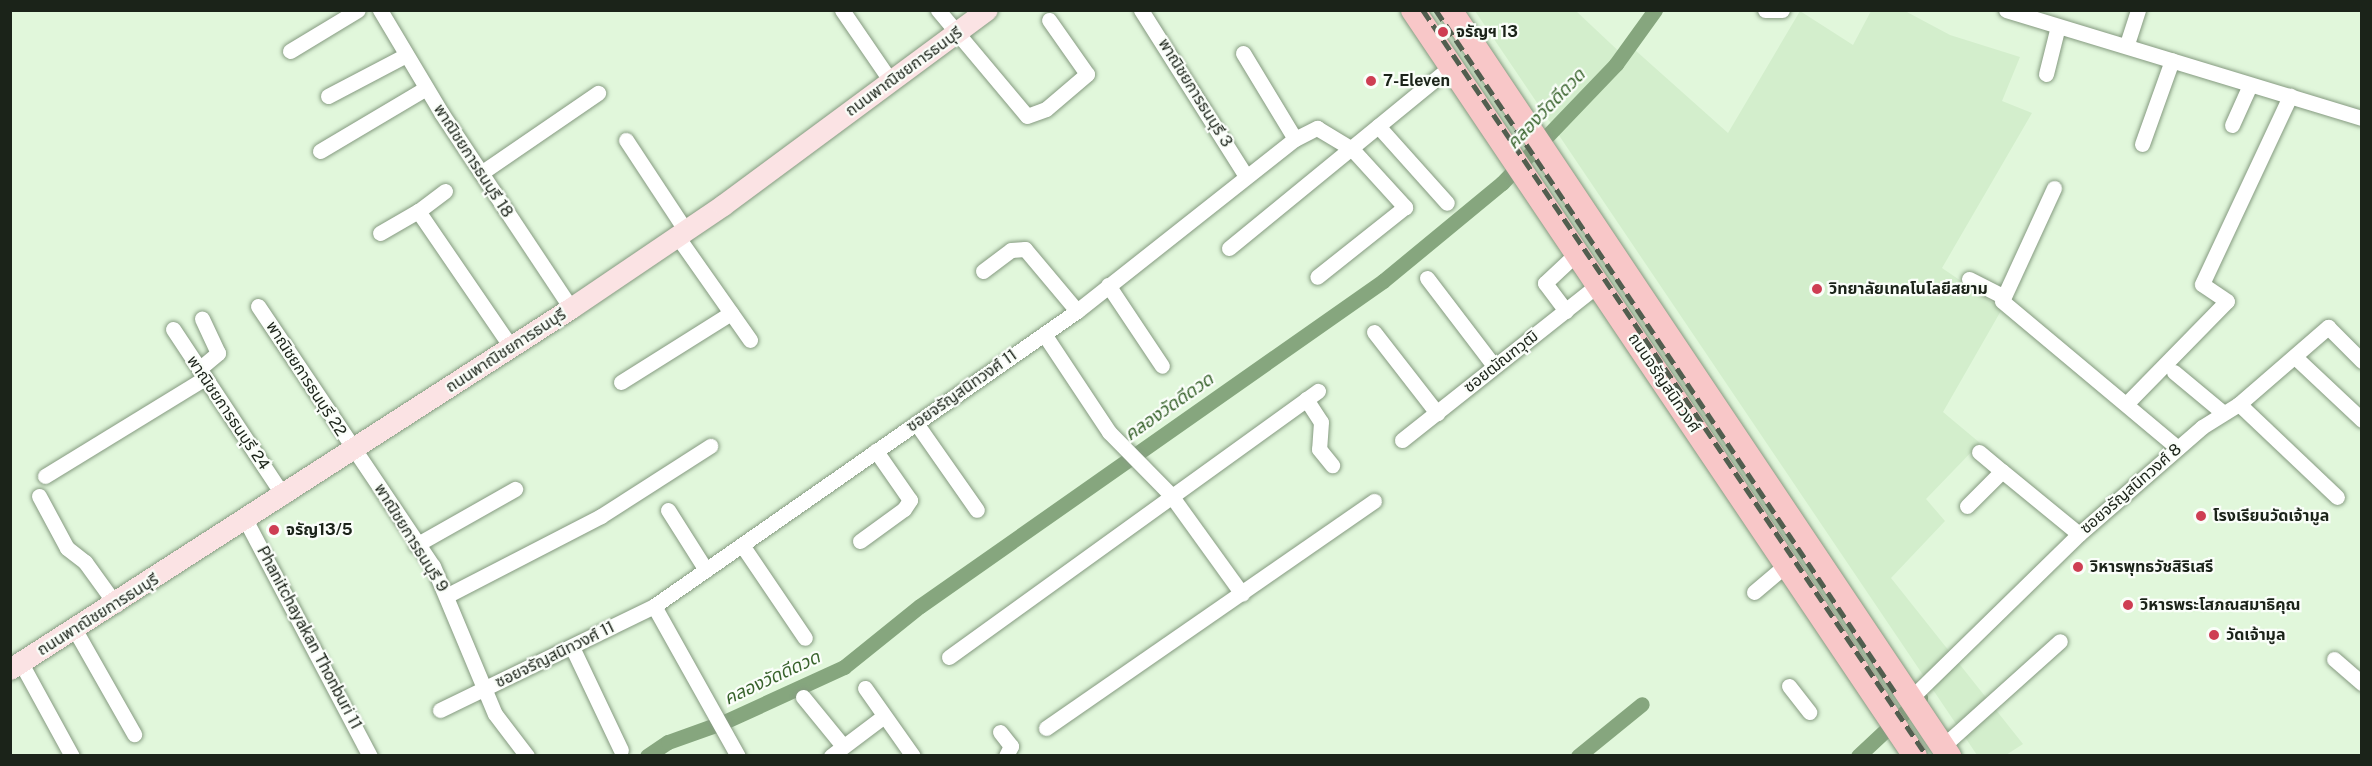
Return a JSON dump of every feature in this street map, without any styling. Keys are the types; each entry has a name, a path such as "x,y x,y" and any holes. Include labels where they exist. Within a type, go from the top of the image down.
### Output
{"main road":[{"name":"ถนนพาณิชยการธนบุรี","path":"16,666 284,497 571,308 682,233 987,10"},
{"name":"ถนนจรัญสนิทวงศ์","path":"1413,10 1915,756"},
{"name":"ถนนจรัญสนิทวงศ์","path":"1450,10 1946,751"},
{"path":"1772,543 1796,526"}],"street":[{"path":"290,51 358,10"},
{"name":"พาณิชยการธนบุรี 18","path":"380,10 426,88 571,308"},
{"path":"842,10 890,80"},
{"path":"938,10 955,35 1020,112 1033,116 1087,74 1049,20"},
{"name":"พาณิชยการธนบุรี 3","path":"1141,10 1246,176"},
{"path":"1764,10 1782,10"},
{"path":"2006,10 2039,15 2058,26 2127,44 2250,85 2361,118"},
{"path":"2127,44 2138,10"},
{"path":"2046,74 2058,26"},
{"path":"1243,53 1294,139"},
{"path":"328,96 406,56"},
{"path":"2142,144 2172,60"},
{"path":"1229,248 1451,66"},
{"path":"2232,125 2250,85"},
{"path":"320,151 426,88"},
{"path":"481,173 598,93"},
{"path":"2128,402 2227,301 2202,284 2290,96"},
{"path":"1378,126 1447,204"},
{"name":"ซอยจรัญสนิทวงศ์ 11","path":"440,710 654,606 1077,311 1294,139 1317,128 1352,148"},
{"path":"626,140 731,313 750,340"},
{"path":"1317,277 1405,207 1352,148"},
{"path":"2002,296 2054,188"},
{"path":"380,233 418,211 445,191"},
{"path":"418,211 511,347"},
{"path":"983,271 1011,250 1026,249 1077,311"},
{"path":"1566,311 1545,283 1578,252"},
{"path":"1427,278 1494,366"},
{"path":"1969,279 2002,296 2012,311 2128,402 2178,448"},
{"name":"ซอยฒัณฑวุฒิ","path":"1402,440 1599,284"},
{"path":"1108,285 1162,366"},
{"name":"พาณิชยการธนบุรี 22","path":"258,306 353,452"},
{"path":"621,382 731,313"},
{"path":"45,476 202,373 218,354 202,319"},
{"name":"ซอยจรัญสนิทวงศ์ 8","path":"1913,702 2079,534 2221,411 2239,404 2328,327 2360,356"},
{"name":"พาณิชยการธนบุรี 24","path":"173,329 284,497"},
{"path":"1374,332 1437,413"},
{"path":"1044,334 1109,432 1170,494 1242,594"},
{"path":"2295,357 2361,420"},
{"path":"2174,372 2221,411"},
{"path":"949,657 1170,494 1312,395 1321,422 1319,449 1332,465"},
{"path":"2239,404 2337,497"},
{"path":"916,423 977,510"},
{"path":"448,595 601,516 710,446"},
{"path":"860,541 904,509 910,500 876,451"},
{"name":"พาณิชยการธนบุรี 9","path":"353,452 448,595 495,714 527,756"},
{"path":"1979,452 2079,534"},
{"path":"1967,506 2002,471"},
{"path":"416,545 515,489"},
{"path":"39,496 67,548 85,562 116,605"},
{"path":"1046,728 1374,501"},
{"path":"668,510 706,570"},
{"name":"Phanitchayakan Thonburi 11","path":"246,521 327,668 370,756"},
{"path":"742,545 805,638"},
{"path":"1754,591 1787,564"},
{"path":"654,606 712,716 738,756"},
{"path":"75,630 134,734"},
{"path":"1946,751 2060,641"},
{"path":"572,647 621,750"},
{"path":"2334,659 2361,684"},
{"path":"16,666 72,756"},
{"path":"1789,686 1809,712"},
{"path":"865,688 913,756"},
{"path":"803,697 837,751 884,716"},
{"path":"1000,732 1011,746 1006,756"}],"shaded area":[{"name":"วิทยาลัยเทคโนโลยีสยาม","path":"1475,11 1576,11 1627,59 1635,50 1728,133 1800,11 1853,45 1871,11 1905,11 1950,35 2020,57 2002,101 2032,113 1942,268 2002,309 1943,412 1980,443 1926,499 1945,521 1891,578 2023,744 2006,755 1977,755"}],"waterway":[{"name":"คลองวัดดีดวด","path":"647,756 668,742 724,722 844,667 920,606 1383,281 1502,183 1616,64 1655,10"},
{"path":"1858,756 1920,698"},
{"path":"1578,756 1642,704"}],"railway":[{"path":"1423,10 1927,756"},
{"path":"1436,10 1897,695"}],"place":[{"name":"จรัญฯ 13","path":"1443,32"},
{"name":"7-Eleven","path":"1371,81"},
{"name":"วิทยาลัยเทคโนโลยีสยาม","path":"1817,289"},
{"name":"โรงเรียนวัดเจ้ามูล","path":"2201,516"},
{"name":"จรัญ13/5","path":"274,530"},
{"name":"วิหารพุทธวัชสิริเสรี","path":"2078,567"},
{"name":"วิหารพระโสภณสมาธิคุณ","path":"2128,605"},
{"name":"วัดเจ้ามูล","path":"2214,635"}]}
